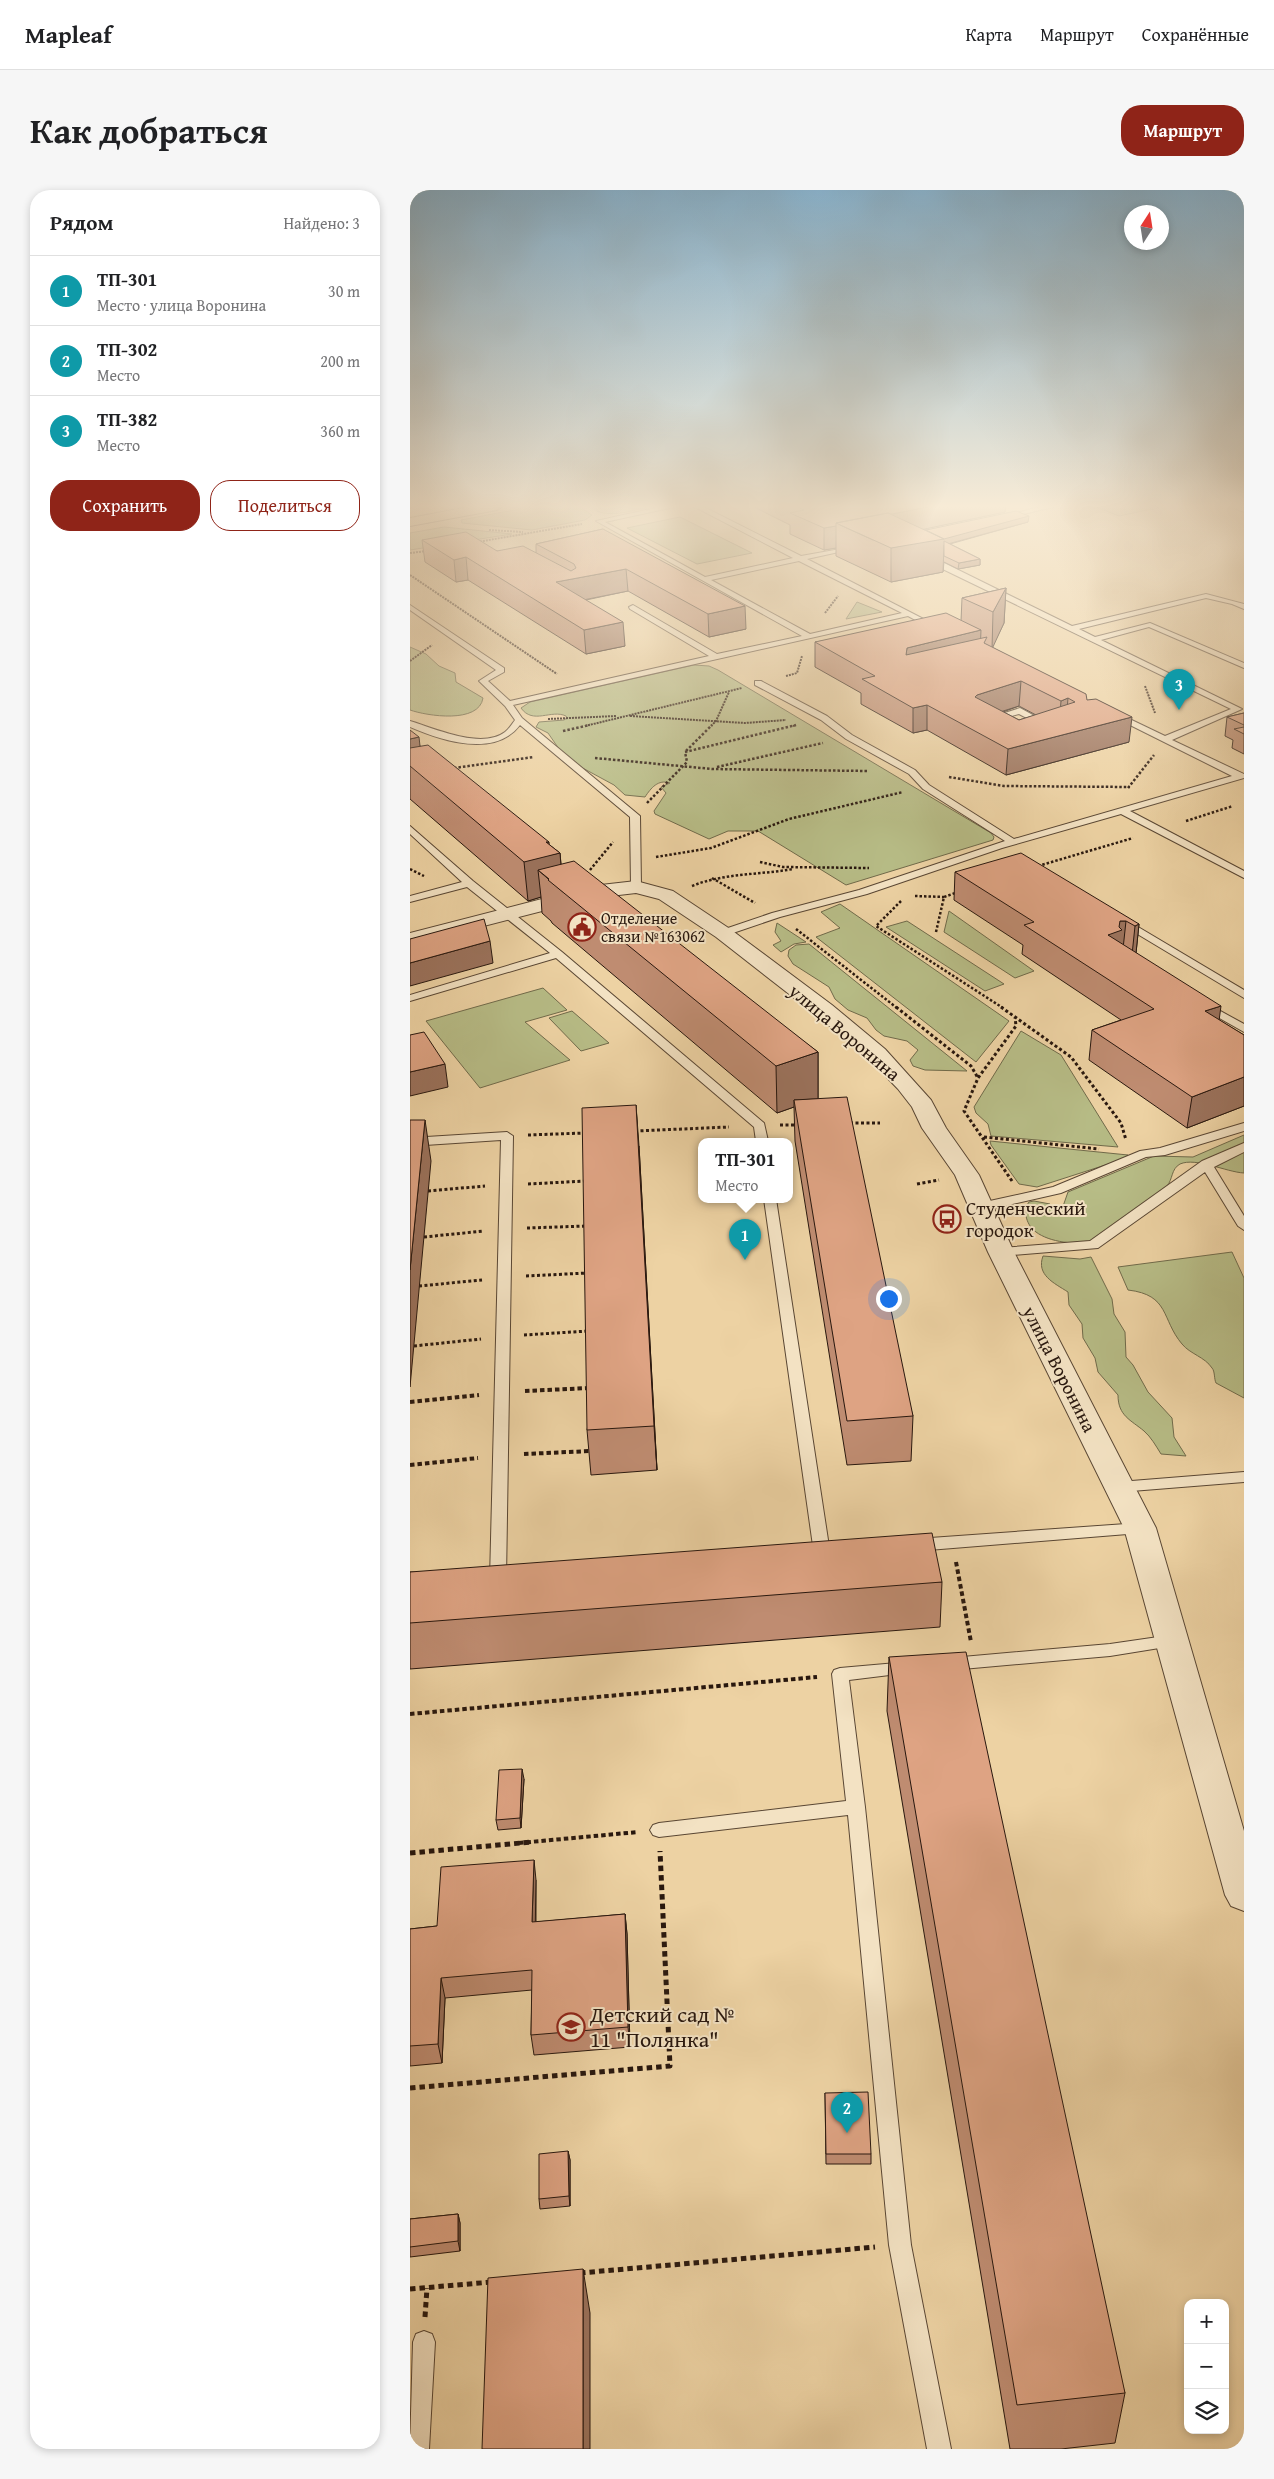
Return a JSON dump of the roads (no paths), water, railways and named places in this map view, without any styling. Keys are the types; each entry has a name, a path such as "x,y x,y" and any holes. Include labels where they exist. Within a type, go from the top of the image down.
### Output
{"street":[{"path":"410,939 509,915 592,892 636,887"},
{"name":"улица Воронина","path":"636,887 666,896 723,933 824,1010 876,1054 906,1084 923,1105 934,1128 967,1175 1001,1252 1140,1528 1172,1641 1236,1839 1244,1895"}],"lane":[{"path":"416,611 501,670 483,681 508,704 518,720 634,816 636,887"},
{"path":"640,611 716,657"},
{"path":"763,611 808,636"},
{"path":"903,611 941,630"},
{"path":"1037,611 1238,709 1166,739"},
{"path":"1072,628 1141,611"},
{"path":"508,704 908,614"},
{"path":"1095,639 1150,625 1244,666"},
{"path":"758,684 824,718 849,737 912,772 926,787 1012,842"},
{"path":"995,730 980,722 1020,712 1057,730 1041,735"},
{"path":"1109,714 1242,776"},
{"path":"410,724 432,734 484,741 506,735 518,720"},
{"path":"723,933 863,892 1012,842 1242,776"},
{"path":"1121,810 1244,875"},
{"path":"410,830 469,883 558,954 760,1126 762,1138"},
{"path":"999,846 1035,867"},
{"path":"410,899 469,883"},
{"path":"1111,914 1244,995"},
{"path":"410,998 558,954"},
{"path":"1195,999 1244,1029"},
{"path":"981,1207 1058,1190 1144,1154 1161,1152 1244,1127"},
{"path":"410,1142 507,1136 498,1580"},
{"path":"1001,1252 1093,1245 1206,1164 1244,1147"},
{"path":"1206,1164 1244,1226"},
{"path":"771,1203 822,1553"},
{"path":"1120,1487 1244,1477"},
{"path":"904,1546 1140,1528"},
{"path":"803,1555 839,1552"},
{"path":"478,1581 516,1578"},
{"path":"939,2449 900,2245 856,1807 840,1674 1110,1650 1172,1641"},
{"path":"658,1830 856,1807"},
{"path":"418,2449 424,2342"}],"place":[{"name":"ТП-382","path":"1179,710"},
{"name":"Отделение связи №163062","path":"582,927"},
{"name":"Студенческий городок","path":"947,1219"},
{"name":"ТП-301","path":"745,1260"},
{"name":"Детский сад № 11 \"Полянка\"","path":"571,2027"},
{"name":"ТП-302","path":"847,2133"}]}
